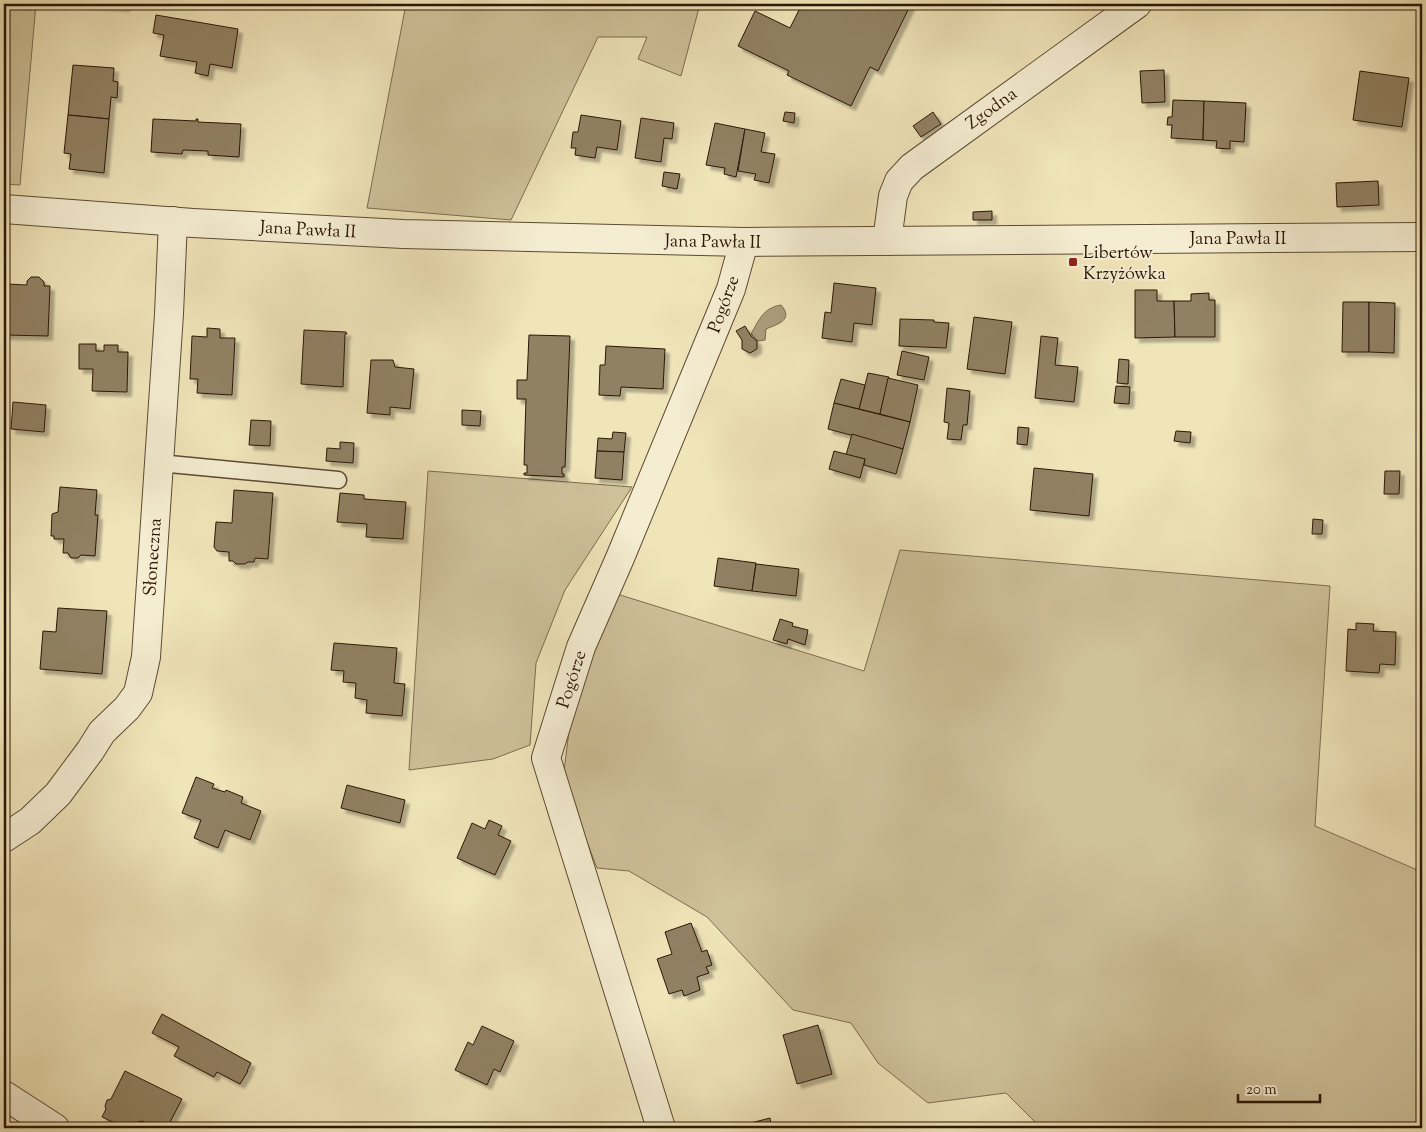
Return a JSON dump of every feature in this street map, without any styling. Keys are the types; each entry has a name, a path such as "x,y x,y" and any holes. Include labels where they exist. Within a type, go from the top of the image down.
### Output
{"street":[{"name":"Zgodna","path":"887,241 893,196 900,181 912,167 1137,4"},
{"name":"Jana Pawła II","path":"4,210 404,234 744,242 1422,237"},
{"name":"Słoneczna","path":"4,838 30,821 58,794 102,732 128,708 138,693 146,657 169,314 173,221"},
{"name":"Pogórze","path":"661,1128 546,758 581,647 620,558 730,289 744,242"},
{"path":"4,1095 55,1128"}],"lane":[{"path":"159,463 338,480"}],"shaded area":[{"path":"4,4 36,4 20,185 4,184"},
{"path":"406,4 700,4 681,76 638,59 647,37 598,37 511,220 367,208"},
{"path":"781,305 785,310 785,318 783,321 766,329 765,340 758,341 751,334 759,319 770,309"},
{"path":"428,471 632,487 565,590 536,663 530,745 493,759 409,770"},
{"path":"900,550 1330,586 1315,826 1422,872 1422,1128 1041,1128 1006,1093 928,1103 878,1063 851,1023 793,1010 707,917 629,871 597,868 563,779 575,683 617,594 864,671"}],"building":[{"path":"84,4 126,4 125,7"},
{"path":"802,4 911,4 878,71 870,67 851,106 787,75 789,71 738,46 755,11 790,28"},
{"path":"156,15 238,29 232,68 210,64 208,76 195,73 197,62 160,56 164,35 153,33"},
{"path":"73,65 114,68 113,81 118,82 117,98 111,97 109,119 68,115"},
{"path":"1164,70 1165,102 1142,103 1140,71"},
{"path":"1360,71 1409,78 1402,127 1353,120"},
{"path":"1173,100 1204,101 1203,140 1171,138 1172,125 1167,125 1168,117 1172,117"},
{"path":"1204,101 1246,103 1244,142 1230,141 1230,149 1216,148 1217,141 1203,140"},
{"path":"785,112 795,113 794,123 783,121"},
{"path":"933,112 941,124 921,137 913,126"},
{"path":"68,115 109,119 104,173 69,169 71,154 64,153"},
{"path":"581,115 621,121 617,150 597,147 595,158 575,155 576,148 571,148 573,132 578,132"},
{"path":"641,118 674,123 672,139 664,138 661,162 635,158"},
{"path":"153,119 196,121 198,119 198,122 241,124 239,157 208,155 208,151 183,150 182,154 151,152"},
{"path":"715,123 745,129 736,177 724,174 725,168 706,165"},
{"path":"745,129 765,133 761,152 775,154 769,183 754,180 756,174 738,171"},
{"path":"664,172 680,174 677,189 662,186"},
{"path":"1378,181 1379,205 1337,207 1336,183"},
{"path":"992,211 992,220 973,220 973,212"},
{"path":"31,277 39,277 44,282 44,286 50,286 48,336 4,335 6,284 27,285 27,281"},
{"path":"834,283 876,288 872,325 854,323 852,342 822,338 825,312 831,313"},
{"path":"1135,290 1157,290 1157,301 1174,301 1175,337 1135,338"},
{"path":"1209,293 1209,300 1215,300 1215,337 1175,337 1174,301 1191,301 1191,294"},
{"path":"1343,302 1369,302 1369,352 1342,352"},
{"path":"1369,302 1395,303 1394,353 1369,352"},
{"path":"974,317 1012,322 1005,374 967,369"},
{"path":"900,319 934,320 934,322 949,323 946,348 899,346"},
{"path":"745,326 751,336 757,341 757,349 750,353 742,349 742,340 736,331"},
{"path":"207,328 220,329 220,338 235,338 232,395 197,393 198,379 190,379 192,336 207,337"},
{"path":"304,330 346,332 343,387 301,384"},
{"path":"529,335 570,336 565,467 562,467 564,477 524,475 524,473 527,473 527,465 524,465 526,399 517,399 517,380 527,380"},
{"path":"1041,336 1058,338 1055,365 1078,367 1074,402 1035,398"},
{"path":"79,344 96,344 96,351 104,351 104,345 118,345 118,352 128,352 127,392 92,391 93,369 79,369"},
{"path":"606,346 665,349 663,389 621,387 620,396 599,395 600,365 605,365"},
{"path":"902,351 929,357 924,380 897,375"},
{"path":"1119,359 1129,360 1128,384 1117,383"},
{"path":"371,360 393,360 395,367 414,369 410,409 390,407 390,415 367,413"},
{"path":"868,373 889,377 880,414 859,409"},
{"path":"888,378 918,385 910,422 880,414"},
{"path":"841,379 865,385 859,409 834,403"},
{"path":"1116,386 1130,387 1129,404 1114,403"},
{"path":"947,388 970,391 967,425 963,425 961,440 947,439 949,423 944,422"},
{"path":"13,402 46,405 44,432 11,429"},
{"path":"834,403 910,422 903,449 828,429"},
{"path":"462,410 481,411 480,426 462,425"},
{"path":"251,420 271,421 270,446 249,445"},
{"path":"1018,427 1029,428 1027,445 1017,444"},
{"path":"1176,431 1191,432 1190,443 1174,441"},
{"path":"613,432 626,433 624,452 597,451 598,438 612,439"},
{"path":"852,434 903,449 896,474 864,465 865,459 846,455"},
{"path":"340,442 354,443 353,463 326,461 327,448 340,449"},
{"path":"597,451 624,452 622,480 595,478"},
{"path":"834,451 865,459 860,478 829,469"},
{"path":"1034,468 1093,474 1089,516 1030,510"},
{"path":"1385,471 1400,471 1399,494 1384,494"},
{"path":"60,487 97,490 95,515 98,515 95,556 81,555 78,558 71,558 68,553 63,553 64,539 54,539 54,536 51,536 52,514 58,512"},
{"path":"234,490 273,493 268,559 255,558 254,562 236,564 233,561 229,561 229,552 217,551 214,547 216,522 232,523"},
{"path":"340,493 364,495 364,499 406,502 403,539 366,537 367,524 337,522"},
{"path":"1313,519 1323,520 1322,534 1312,534"},
{"path":"718,558 756,563 752,591 714,586"},
{"path":"756,564 799,569 796,596 752,591"},
{"path":"58,608 107,611 102,674 40,669 43,631 56,632"},
{"path":"780,619 793,623 792,626 808,630 805,645 788,639 787,644 773,640"},
{"path":"1356,623 1374,624 1373,631 1396,632 1395,665 1380,664 1379,673 1346,671 1348,629 1356,630"},
{"path":"334,643 397,648 394,683 405,684 402,716 366,713 367,700 355,698 356,683 343,682 344,671 331,670"},
{"path":"196,777 214,784 212,788 225,792 226,790 243,797 241,803 261,811 250,840 225,830 218,848 194,838 201,820 182,813"},
{"path":"347,785 405,800 400,823 341,808"},
{"path":"489,820 502,826 498,835 511,841 495,875 457,858 472,823 485,829"},
{"path":"691,923 702,952 707,950 712,965 706,967 709,973 697,977 700,990 684,996 682,990 669,994 657,959 672,954 665,932"},
{"path":"162,1014 251,1063 240,1084 217,1072 214,1077 174,1056 179,1047 152,1033"},
{"path":"818,1025 832,1074 797,1084 783,1035"},
{"path":"482,1026 514,1041 500,1072 494,1069 487,1085 455,1070 468,1042 473,1045"},
{"path":"125,1071 182,1099 167,1128 157,1128 142,1121 123,1127 102,1117 106,1109 107,1100 111,1099"},
{"path":"770,1118 772,1128 744,1128 743,1125"}],"place":[{"name":"Libertów Krzyżówka","path":"1073,262"}]}
